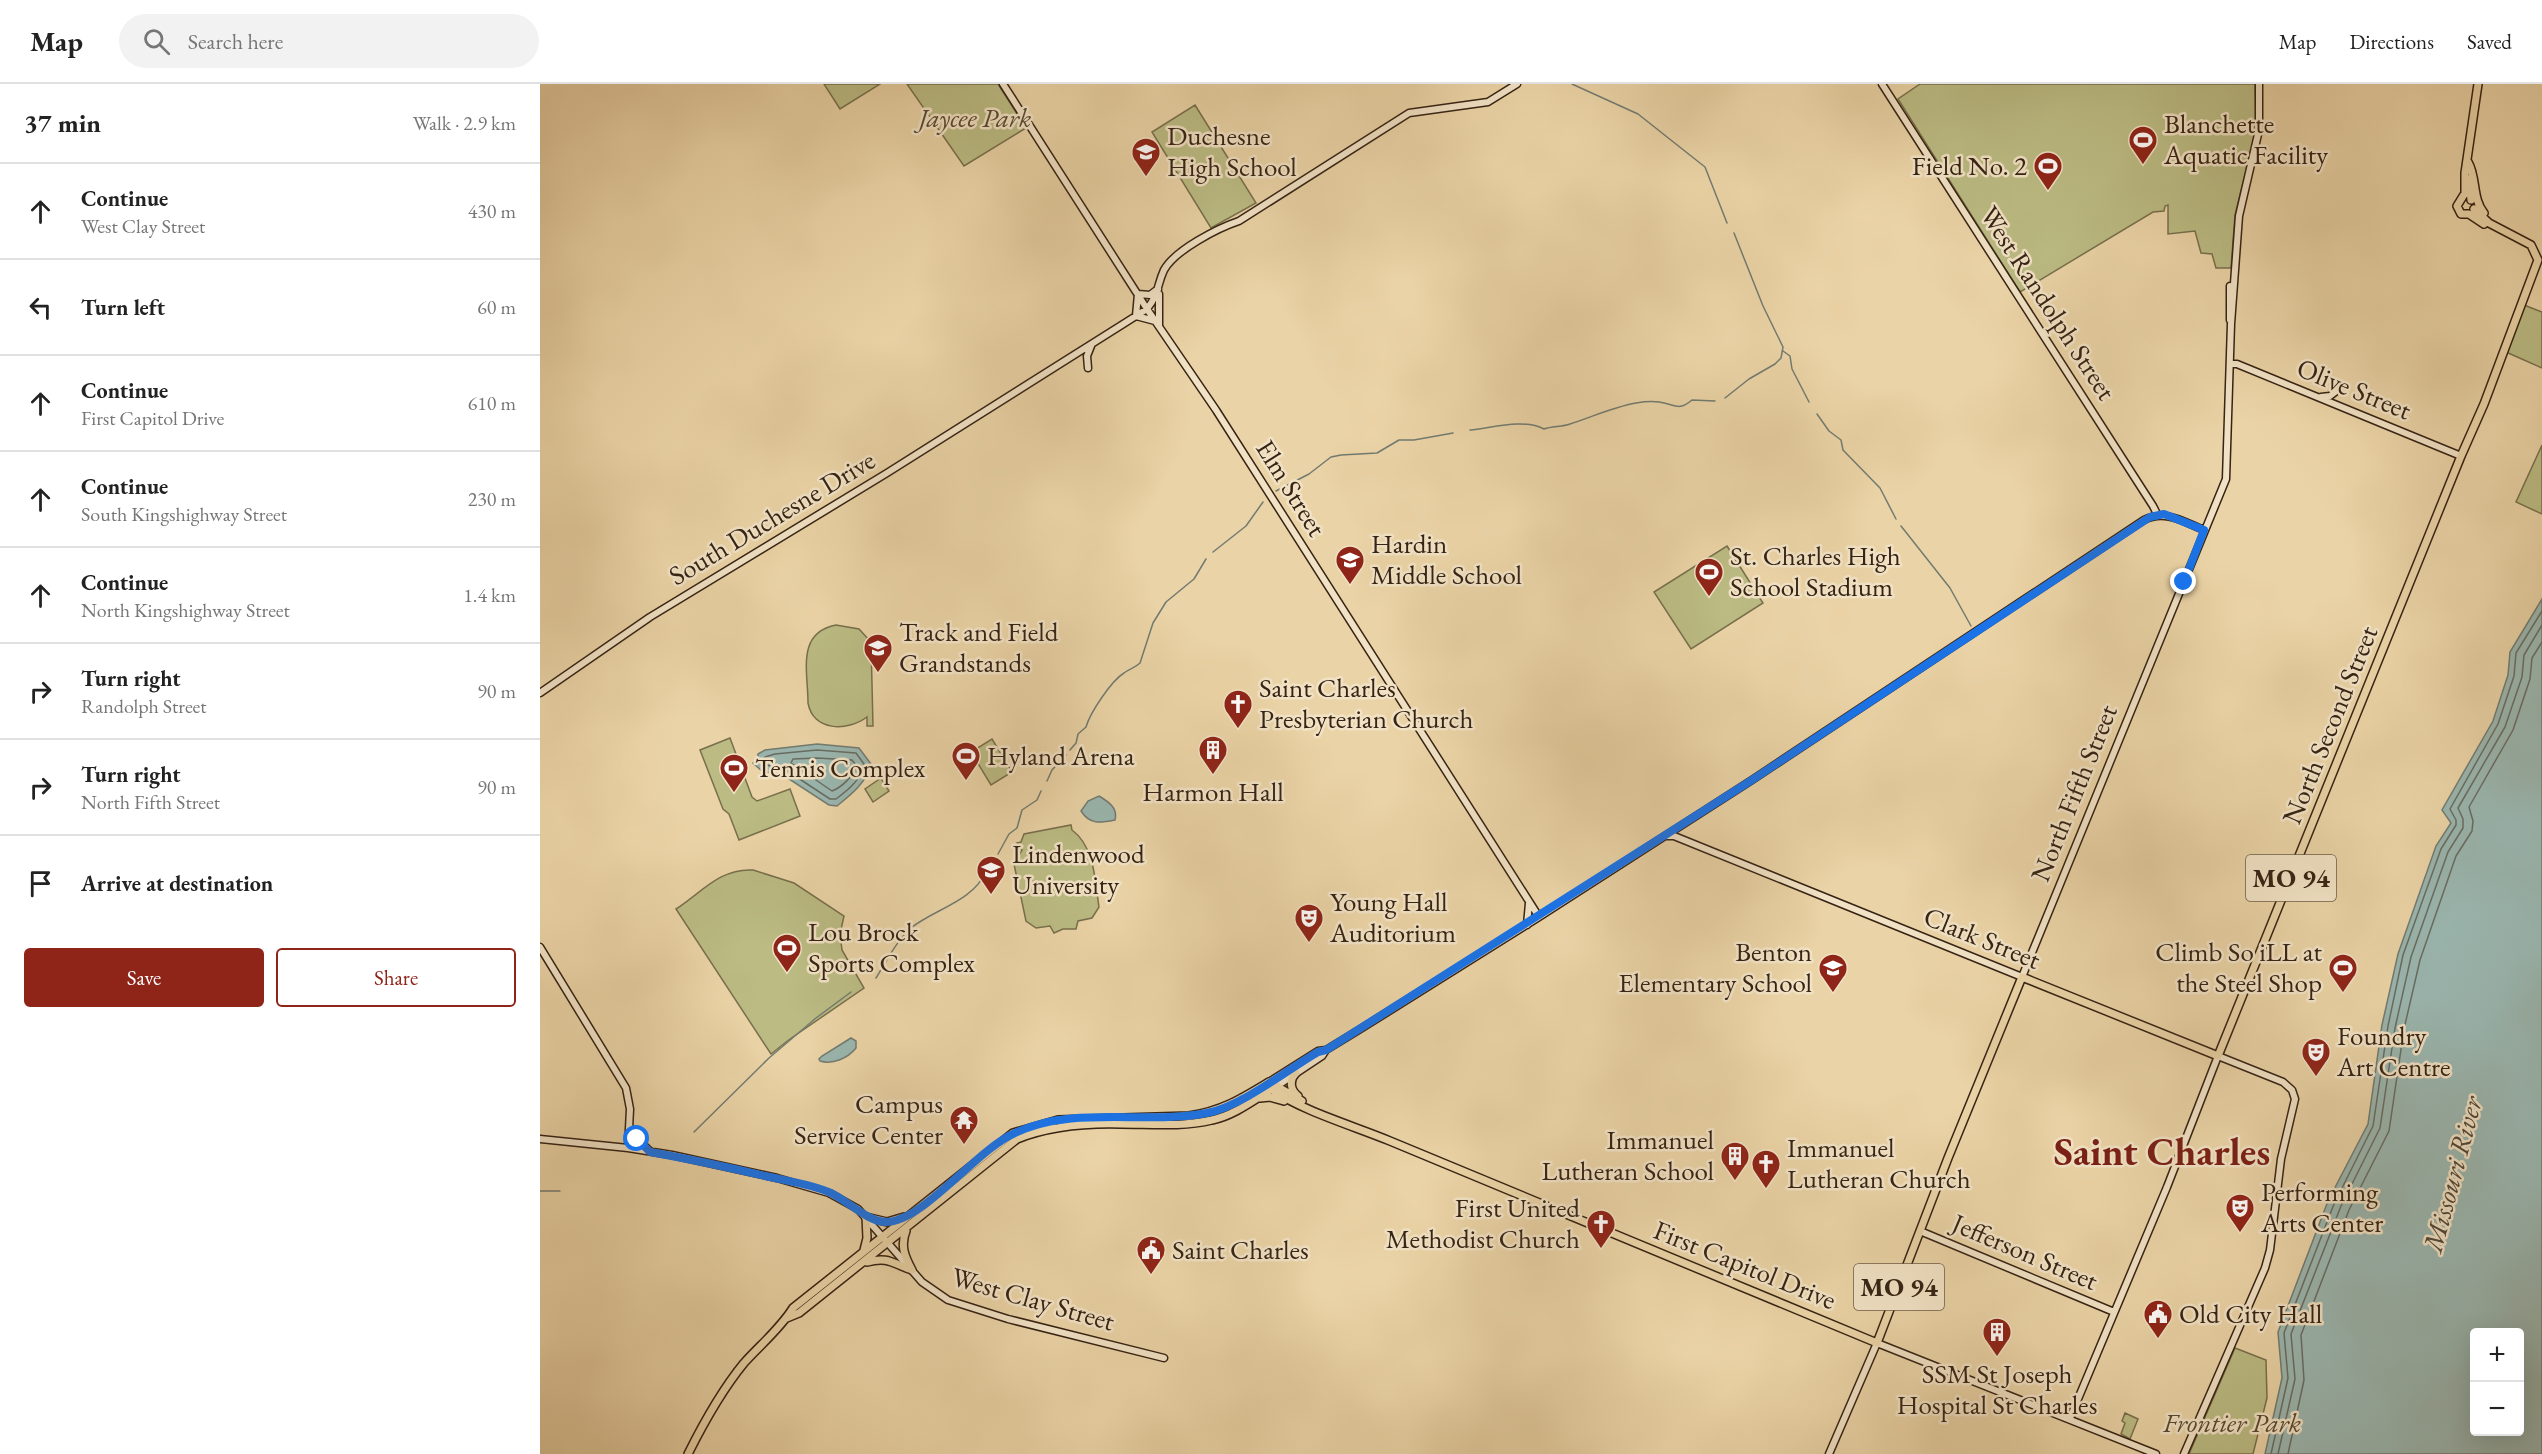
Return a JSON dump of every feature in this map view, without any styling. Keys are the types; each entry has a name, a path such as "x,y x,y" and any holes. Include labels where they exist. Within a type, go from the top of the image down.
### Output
{"main road":[{"name":"Elm Street","path":"1004,84 1147,309 1216,410 1539,917"},
{"path":"1147,309 1156,297 1164,271 1176,256 1219,229 1239,221 1409,113 1488,102 1517,84"},
{"name":"West Randolph Street","path":"1882,84 2157,514"},
{"name":"North Fifth Street","path":"1920,1231 2226,475 2231,324 2229,314 2236,220 2256,130 2257,84"},
{"path":"2474,210 2463,215 2458,210 2458,202 2463,198 2478,84"},
{"path":"2468,162 2474,210"},
{"path":"2468,162 2472,169 2474,210"},
{"path":"2463,198 2472,200"},
{"name":"North Second Street","path":"2070,1418 2167,1187 2218,1056 2484,404 2535,270 2538,260 2531,245 2489,223 2474,210"},
{"path":"1159,289 1157,324 1136,316 1138,294 1150,294 1159,289"},
{"name":"South Duchesne Drive","path":"540,693 650,617 834,506 1147,309"},
{"path":"1088,368 1087,356 1091,345"},
{"name":"Olive Street","path":"2230,364 2237,364 2462,456"},
{"path":"2317,397 2330,396 2339,390"},
{"path":"688,1454 710,1412 731,1380 798,1304 863,1252 907,1229 1001,1150 1030,1134 1061,1127 1191,1124 1223,1117 1255,1099 1318,1052 1326,1050 1394,1008 1666,836 2031,597 2131,528 2157,514 2169,516 2204,530"},
{"name":"Clark Street","path":"1666,836 1674,836 2283,1082 2292,1090 2295,1099 2281,1159 2268,1259 2184,1454"},
{"path":"1527,925 1529,902"},
{"path":"540,947 626,1088 629,1099 630,1126 628,1148"},
{"path":"787,1318 799,1314 860,1264 919,1209 1013,1133 1058,1120 1189,1116 1209,1113 1272,1086 1322,1056 1326,1050"},
{"path":"1296,1072 1291,1084 1293,1093 1314,1110"},
{"name":"First Capitol Drive","path":"1272,1086 1314,1110 1877,1342 2156,1454"},
{"path":"1255,1099 1276,1098 1306,1111 1314,1110"},
{"path":"630,1126 637,1139 650,1152"},
{"name":"West Clay Street","path":"540,1139 628,1148 814,1187 845,1200 866,1217 912,1270 937,1294 962,1306 1164,1358"},
{"path":"863,1252 867,1238 866,1217 887,1222 897,1221 919,1209"},
{"path":"907,1229 903,1244 904,1254 912,1270"},
{"name":"Jefferson Street","path":"1920,1231 2114,1312"},
{"name":"MO 94","path":"1877,1342 1920,1231"},
{"path":"860,1264 884,1259 912,1270"},
{"path":"1829,1454 1877,1342"}],"green space":[{"name":"Jaycee Park","path":"824,84 880,84 840,109"},
{"name":"Jaycee Park","path":"907,84 998,84 1026,128 964,166"},
{"path":"1920,84 2255,84 2256,130 2235,215 2231,268 2216,268 2212,254 2201,253 2195,231 2168,234 2168,205 2165,206 2164,211 2153,212 2020,292 1898,99"},
{"path":"1195,105 1256,203 1211,228 1152,132"},
{"path":"2524,305 2542,312 2542,368 2506,352"},
{"path":"2542,445 2542,514 2516,502"},
{"name":"St. Charles High School Stadium","path":"1727,546 1763,603 1691,649 1654,592"},
{"path":"836,625 859,629 871,642 873,726 867,726 867,717 850,725 832,726 824,724 811,712 808,703 807,655 815,636 823,629"},
{"name":"Tennis Complex","path":"730,738 752,797 757,801 790,789 800,816 739,840 729,814 723,809 700,750"},
{"path":"992,739 1012,772 991,785 971,752"},
{"path":"881,778 889,791 873,802 865,789"},
{"path":"1071,825 1072,830 1080,837 1090,855 1099,907 1092,918 1078,921 1076,929 1063,929 1054,933 1050,926 1036,928 1026,921 1014,864 1022,850 1017,843 1021,842 1024,834"},
{"name":"Lou Brock Sports Complex","path":"741,870 753,870 794,883 844,916 840,934 842,950 864,988 771,1054 676,909 721,877"},
{"name":"Frontier Park","path":"2235,1348 2266,1360 2267,1398 2253,1454 2189,1454"},
{"path":"2125,1413 2138,1419 2130,1439 2121,1434 2125,1423 2122,1421"}],"water":[{"name":"Missouri River","path":"2542,599 2542,1454 2265,1454 2282,1378 2278,1332 2328,1201 2368,1124 2382,1025 2398,954 2436,846 2451,823 2442,810 2493,721 2508,675 2510,652"},
{"path":"817,744 859,748 871,764 862,782 837,806 829,805 783,775 762,771 753,763 758,759 758,754 765,750"},
{"path":"1099,796 1114,809 1115,820 1096,822 1084,816 1081,811 1088,801"},
{"path":"851,1038 856,1041 856,1048 849,1055 840,1060 820,1061 822,1056"}],"waterway":[{"path":"1572,84 1638,114 1705,167 1727,223"},
{"path":"1725,398 1749,379 1775,364 1781,358 1783,347 1763,306 1734,233"},
{"path":"1783,351 1790,356 1792,369 1809,402"},
{"path":"1470,430 1517,424 1527,424 1544,429 1567,425 1636,403 1656,402 1683,406 1692,400 1715,401"},
{"path":"1817,414 1829,431 1841,440 1843,450 1880,488 1896,519"},
{"path":"1276,491 1309,474 1331,457 1377,453 1399,440 1414,440 1453,433"},
{"path":"1213,552 1246,526 1263,502"},
{"path":"1901,526 1950,588 1971,626"},
{"path":"1070,750 1107,690 1119,677 1140,663 1153,623 1166,602 1194,579 1206,559"},
{"path":"1047,781 1052,770 1066,755"},
{"path":"998,854 1009,834 1017,828 1022,810 1037,800 1041,791"},
{"path":"876,978 896,945 911,928 962,898 979,883 985,873"},
{"path":"694,1132 769,1058 851,992"},
{"path":"540,1191 560,1191"}],"place":[{"name":"Blanchette Aquatic Facility","path":"2143,166"},
{"name":"Duchesne High School","path":"1146,178"},
{"name":"Field No. 2","path":"2048,192"},
{"name":"Hardin Middle School","path":"1350,586"},
{"name":"St. Charles High School Stadium","path":"1709,598"},
{"name":"Track and Field Grandstands","path":"878,674"},
{"name":"Saint Charles Presbyterian Church","path":"1238,730"},
{"name":"Harmon Hall","path":"1213,776"},
{"name":"Hyland Arena","path":"966,782"},
{"name":"Tennis Complex","path":"734,794"},
{"name":"Lindenwood University","path":"991,896"},
{"name":"Young Hall Auditorium","path":"1309,944"},
{"name":"Lou Brock Sports Complex","path":"787,974"},
{"name":"Benton Elementary School","path":"1833,994"},
{"name":"Climb So iLL at the Steel Shop","path":"2343,994"},
{"name":"Foundry Art Centre","path":"2316,1078"},
{"name":"Campus Service Center","path":"964,1146"},
{"name":"Immanuel Lutheran School","path":"1735,1182"},
{"name":"Immanuel Lutheran Church","path":"1766,1190"},
{"name":"Performing Arts Center","path":"2240,1234"},
{"name":"First United Methodist Church","path":"1601,1250"},
{"name":"Saint Charles","path":"1151,1276"},
{"name":"Old City Hall","path":"2158,1340"},
{"name":"SSM St Joseph Hospital St Charles","path":"1997,1358"}],"district":[{"name":"Saint Charles","path":"2162,1151"}],"route":[{"path":"637,1139 650,1152 814,1187 845,1200 866,1217 879,1222 887,1222 897,1221 919,1209 1013,1133 1058,1120 1189,1116 1209,1113 1238,1101 1318,1052 1326,1050 1535,920 1752,780 2150,517 2164,514 2204,530 2184,582"}]}
